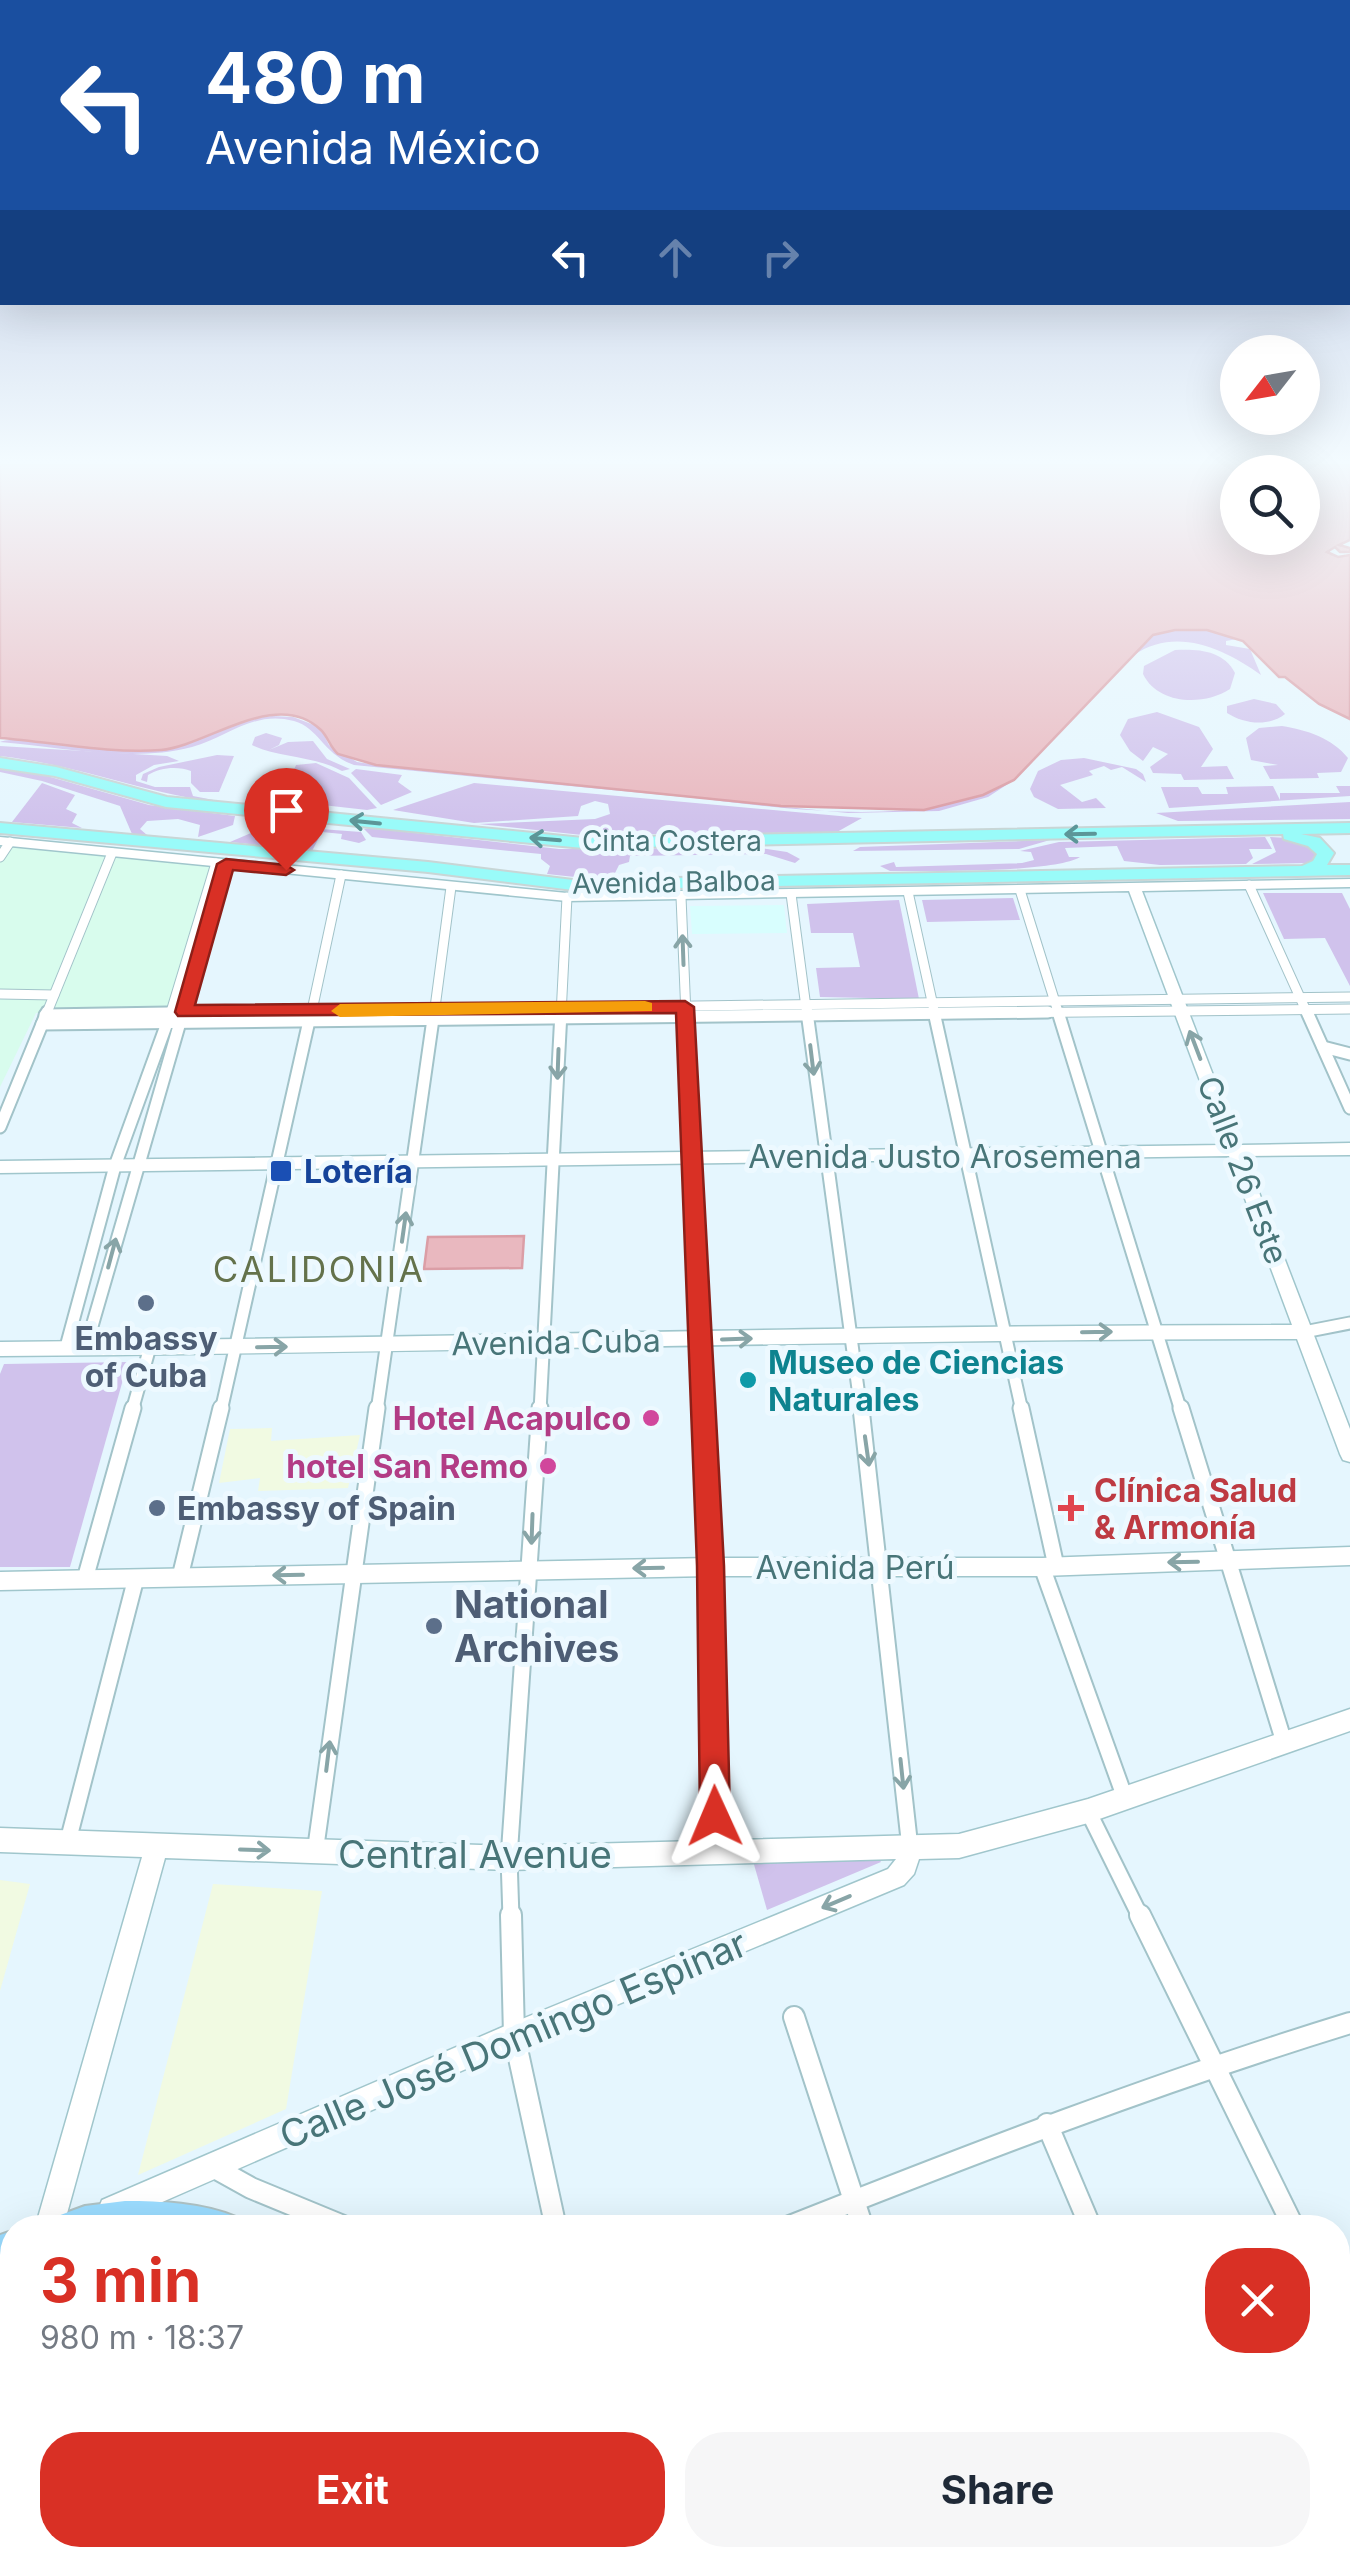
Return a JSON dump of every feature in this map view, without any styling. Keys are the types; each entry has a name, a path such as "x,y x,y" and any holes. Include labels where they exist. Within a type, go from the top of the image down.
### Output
{"highway":[{"name":"Cinta Costera","path":"0,763 198,806 583,842 862,840 1350,828"},
{"path":"1246,831 1303,838 1320,845 1326,857 1305,871"},
{"name":"Avenida Balboa","path":"3,837 279,855 573,885 1350,870"},
{"path":"777,881 798,873 825,848 862,840"},
{"path":"744,842 788,849 834,872 878,878"},
{"path":"279,855 401,882"},
{"path":"792,894 878,878"}],"street":[{"name":"Avenida Balboa","path":"3,837 112,852 567,897 681,898 1350,883"},
{"path":"0,857 3,837"},
{"path":"0,1127 112,852"},
{"path":"86,1348 221,863"},
{"path":"180,1578 280,1162 341,875"},
{"path":"1248,885 1350,1108"},
{"path":"315,1853 350,1574 387,1346 452,886"},
{"name":"Calle 26 Este","path":"1134,888 1304,1332 1343,1415 1350,1454"},
{"path":"1020,890 1284,1742"},
{"path":"908,892 1006,1332 1049,1566 1125,1798"},
{"path":"792,894 824,1156 882,1566 910,1848"},
{"path":"553,2215 514,2035 509,1858 545,1342 567,897"},
{"path":"681,898 710,1566 716,1852"},
{"path":"0,994 54,994"},
{"path":"44,1020 1179,1005 1350,998"},
{"path":"1179,1005 1305,1011 1350,1009"},
{"path":"66,1348 115,1166 176,1017"},
{"path":"1323,1047 1350,1054"},
{"name":"Avenida Justo Arosemena","path":"0,1167 1103,1155 1350,1148"},
{"name":"Avenida Cuba","path":"0,1348 387,1346 1006,1332 1304,1332 1350,1323"},
{"path":"85,1579 150,1348"},
{"name":"Avenida Perú","path":"0,1580 710,1566 1049,1566 1350,1556"},
{"path":"68,1841 136,1578"},
{"name":"Central Avenue","path":"0,1840 509,1858 959,1846 1088,1810 1350,1720"},
{"path":"1088,1810 1288,2215"},
{"path":"53,2215 157,1846"},
{"name":"Calle José Domingo Espinar","path":"100,2215 514,2035 896,1877 906,1866 910,1848"},
{"path":"794,2016 858,2215"},
{"path":"820,2215 1047,2124 1216,2064 1350,2023"},
{"path":"1047,2124 1086,2215"},
{"path":"212,2167 316,2215"}],"shaded area":[{"path":"0,585 1350,585 1350,719 1319,704 1285,677 1279,677 1243,641 1207,630 1175,630 1153,635 1014,780 983,795 924,810 781,806 376,765 338,754 321,730 303,718 284,714 242,722 179,746 141,751 0,738"},
{"path":"1173,630 1207,630 1237,639 1226,641 1226,645 1250,649 1261,675 1200,644 1166,642 1134,655 1152,635"},
{"path":"1175,650 1217,655 1235,673 1230,689 1195,700 1159,692 1143,674 1144,666"},
{"path":"1254,699 1276,704 1285,714 1272,721 1256,722 1227,713 1227,706"},
{"path":"1157,712 1199,727 1213,749 1201,767 1227,766 1234,779 1184,780 1181,774 1153,773 1150,767 1168,754 1153,747 1143,761 1130,751 1120,735 1128,719"},
{"path":"272,716 293,717 314,725 329,745 357,762 710,800 354,765 335,754 302,724 280,719 254,722 192,747 145,754 0,742 25,740 162,749"},
{"path":"1282,726 1310,733 1334,745 1348,758 1341,772 1317,773 1319,778 1270,779 1263,766 1278,765 1251,760 1246,738 1259,728"},
{"path":"266,733 282,738 279,745 269,750 288,742 313,741 327,759 350,769 342,771 319,762 273,752 252,745 255,737"},
{"path":"0,746 167,756 179,761 154,765 136,775 136,781 155,787 190,787 193,796 239,805 178,796 60,766 0,756"},
{"path":"217,755 234,756 219,792 200,792 191,783 191,771 181,768 158,770 148,775 147,782 141,780 143,774 159,767"},
{"path":"1084,758 1136,769 1146,782 1122,767 1111,770 1104,766 1089,771 1093,775 1060,785 1082,802 1096,798 1106,808 1058,809 1034,797 1030,789 1038,771 1061,760"},
{"path":"316,763 349,778 377,808 287,801 296,765"},
{"path":"0,768 47,776 149,805 235,816 233,825 198,837 200,825 178,819 147,821 140,829 147,835 132,834 120,806 0,772"},
{"path":"356,769 402,775 398,782 412,792 381,805 351,773"},
{"path":"1014,780 988,797 939,811 848,813 825,811 924,808 972,798"},
{"path":"42,783 75,795 66,809 77,814 72,823 82,828 12,822"},
{"path":"474,783 862,818 837,832 582,835 479,824 595,819 610,814 608,804 595,801 581,806 578,816 474,823 393,810"},
{"path":"1273,786 1280,800 1280,793 1340,793 1336,786 1350,786 1350,796 1169,808 1161,787 1198,787 1202,794 1228,794 1226,787"},
{"path":"1350,802 1350,819 1178,821 1156,813"},
{"path":"307,828 361,832 366,840 359,843 341,839 342,834 322,832 312,851 230,842 251,833"},
{"path":"364,829 559,849 760,848 787,852 800,859 795,863 766,854 630,856 629,862 619,865 614,875 584,878 547,874 550,866 541,854 372,837"},
{"path":"1265,837 1272,849 1249,849 1253,858 1246,864 1160,865 1124,861 1117,846 1065,848 1069,857 1080,857 1045,866 890,871 880,866 894,862 896,867 1022,863 1034,860 1031,852 1020,851 1059,842"},
{"path":"1270,837 1289,838 1320,850 1315,861 1308,863 1252,864 1276,852"},
{"path":"1050,840 1019,849 853,851 860,847"},
{"path":"0,844 211,865 168,1010 36,1013 0,1087"},
{"path":"1263,893 1342,893 1350,909 1350,986 1325,938 1284,939"},
{"path":"1013,898 1020,920 927,922 922,900"},
{"path":"899,900 919,999 820,997 816,968 860,967 853,933 811,933 807,904"},
{"path":"784,905 787,933 692,934 690,906"},
{"path":"524,1236 522,1268 424,1269 428,1237"},
{"path":"128,1362 70,1567 0,1567 0,1374 4,1364"},
{"path":"272,1428 271,1441 360,1435 348,1488 258,1491 260,1478 219,1483 230,1429"},
{"path":"876,1853 881,1862 767,1910 753,1861"},
{"path":"0,1880 30,1884 0,1991"},
{"path":"213,1884 322,1891 286,2109 138,2175"}],"slow traffic":[{"path":"340,1011 645,1007"}],"place":[{"name":"Lotería","path":"281,1171"},
{"name":"Embassy of Cuba","path":"146,1303"},
{"name":"Museo de Ciencias Naturales","path":"748,1380"},
{"name":"Hotel Acapulco","path":"651,1418"},
{"name":"hotel San Remo","path":"548,1466"},
{"name":"Embassy of Spain","path":"157,1508"},
{"name":"Clínica Salud & Armonía","path":"1071,1508"},
{"name":"National Archives","path":"434,1626"}],"district":[{"name":"CALIDONIA","path":"319,1269"}],"route":[{"path":"286,870 226,864 184,1012 685,1007 710,1566 715,1816"}]}
